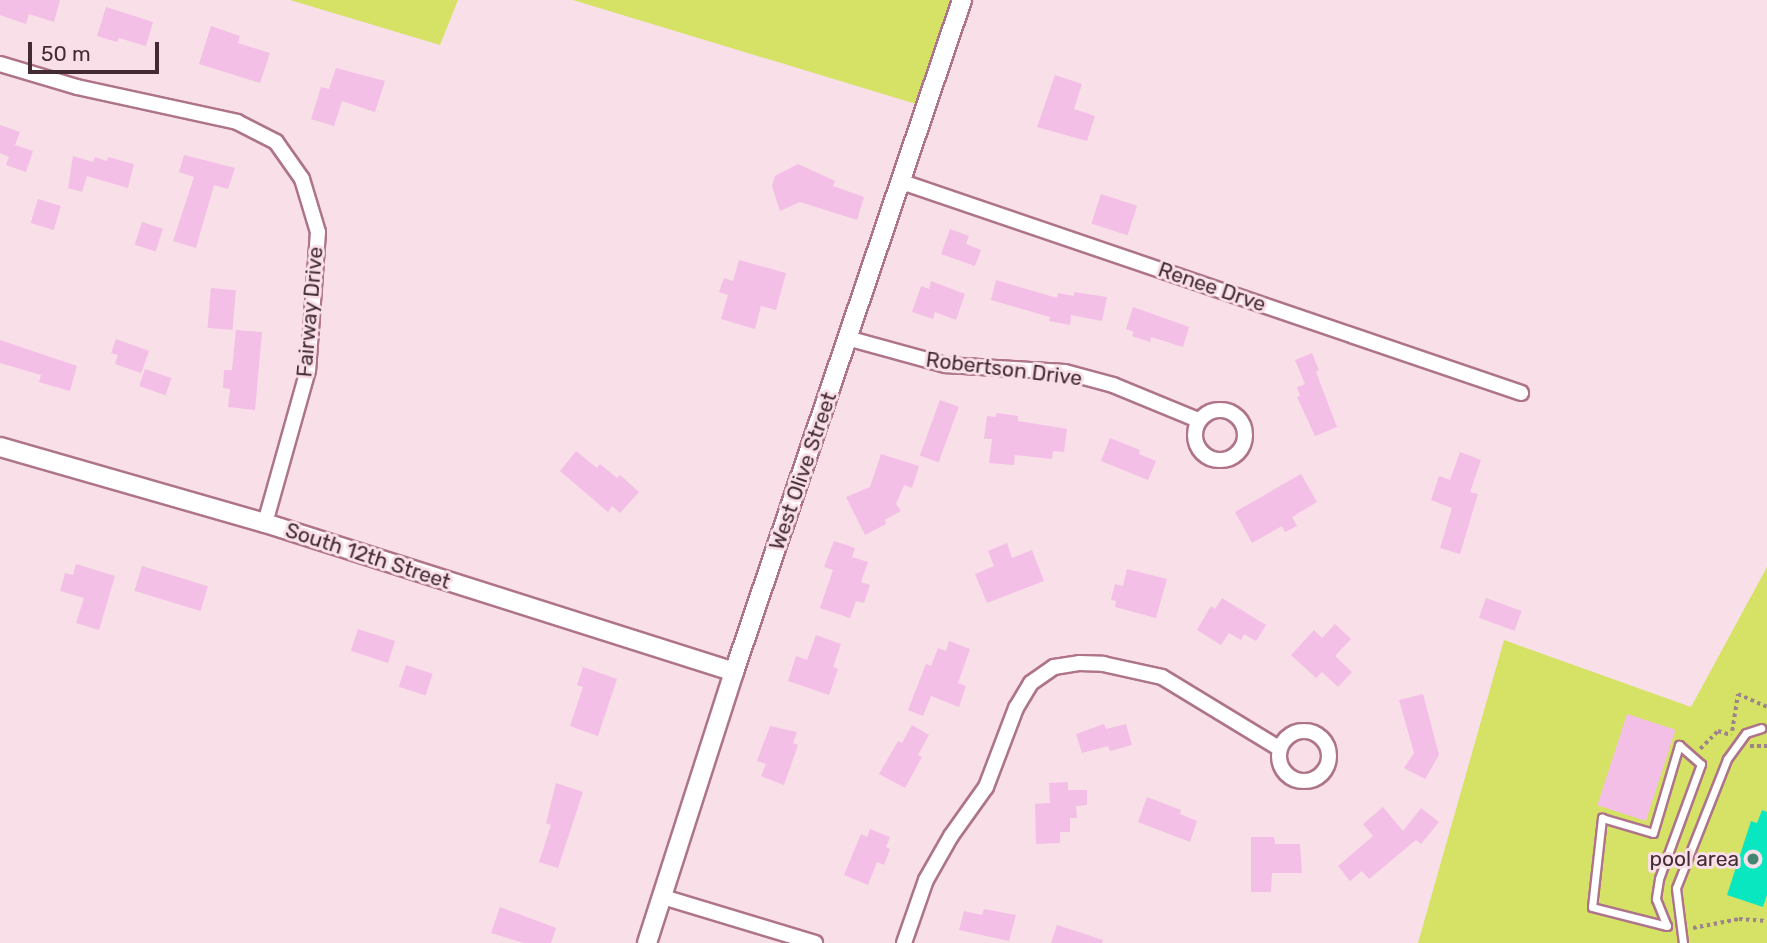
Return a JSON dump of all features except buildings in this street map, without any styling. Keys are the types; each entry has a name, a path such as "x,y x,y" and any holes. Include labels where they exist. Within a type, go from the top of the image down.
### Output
{"street":[{"name":"West Olive Street","path":"647,943 734,672 962,0"},
{"name":"Fairway Drive","path":"0,64 77,87 237,122 275,142 302,178 318,232 308,370 265,523"},
{"name":"Renee Drve","path":"902,182 1521,393"},
{"name":"Robertson Drive","path":"847,338 946,365 1065,372 1113,385 1198,420"},
{"name":"South 12th Street","path":"0,447 265,523 734,672"},
{"path":"904,943 926,880 951,836 986,787 1016,708 1031,683 1054,667 1079,663 1107,665 1163,677 1279,748"},
{"path":"663,897 815,943"}],"lane":[{"path":"1683,943 1676,888 1727,759 1746,733 1761,728"},
{"path":"1679,745 1694,758 1701,764 1659,879 1656,899 1667,926 1592,907 1602,818 1653,833 1679,745"}],"path":[{"path":"1694,758 1705,741 1718,731 1731,735"},
{"path":"1689,936 1689,929 1710,923 1739,919 1767,920"}],"shaded area":[{"path":"290,0 458,0 440,45"},
{"path":"573,0 962,0 926,107"},
{"path":"1767,567 1767,943 1418,943 1504,640 1691,707"},
{"name":"pool area","path":"1762,810 1767,812 1767,895 1763,907 1727,895 1751,821 1757,823"}],"place":[{"name":"pool area","path":"1753,859"}]}
